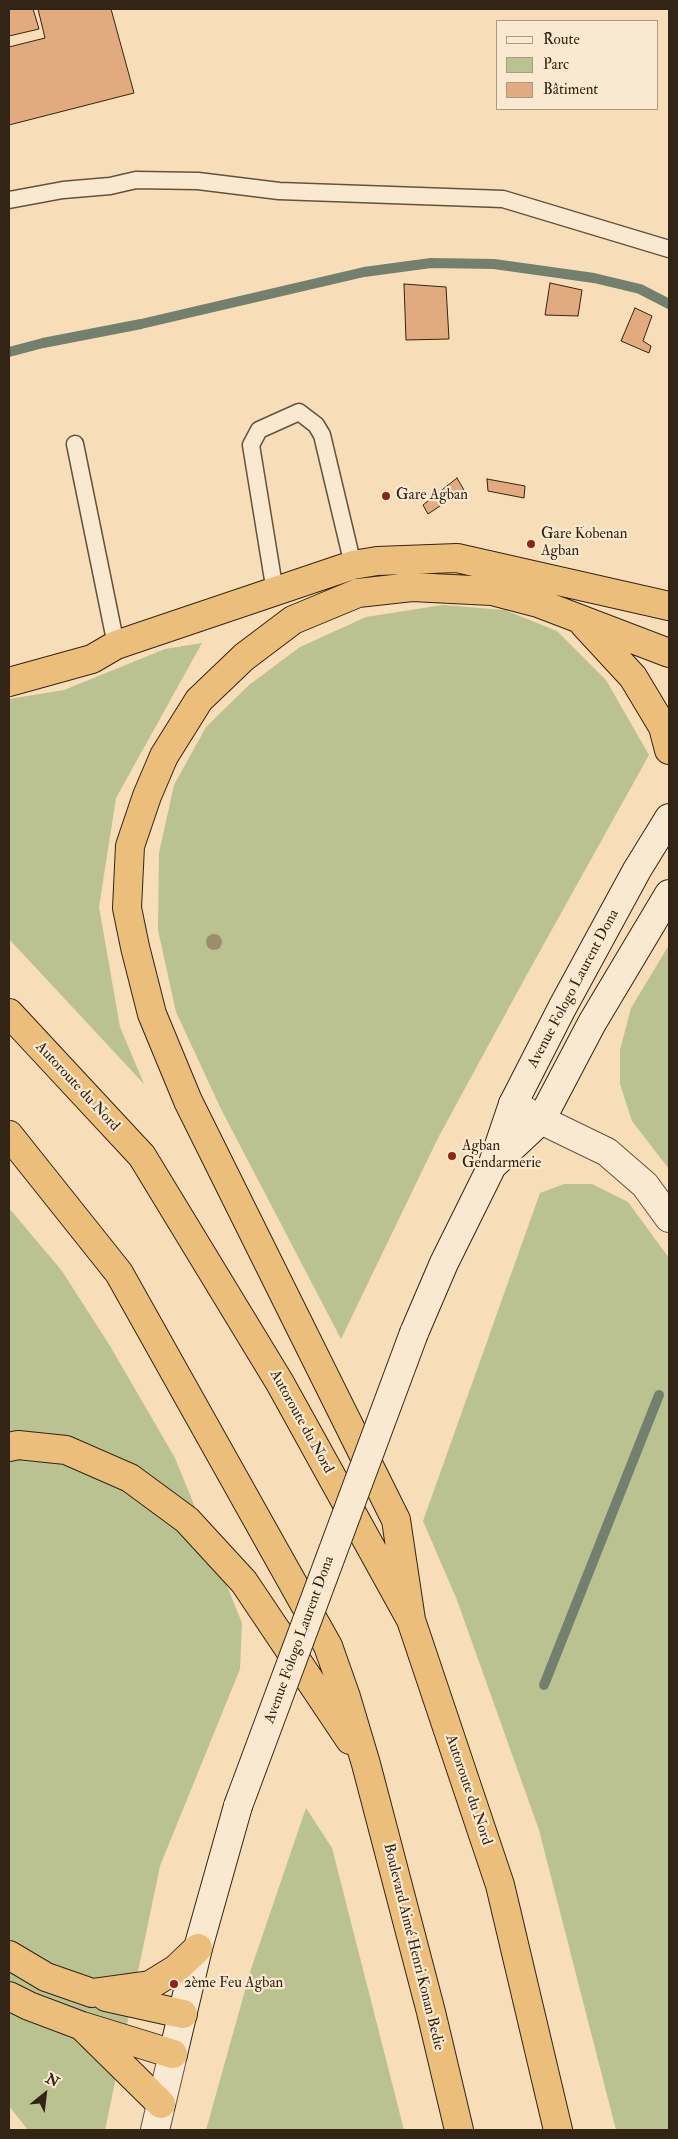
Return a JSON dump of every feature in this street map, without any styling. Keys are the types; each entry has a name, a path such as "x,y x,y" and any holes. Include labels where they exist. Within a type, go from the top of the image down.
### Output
{"highway":[{"path":"9,682 92,659 116,645 353,565 378,561 457,558 669,606"},
{"path":"411,1620 396,1520 188,1101 152,1014 127,908 130,846 147,796 164,756 199,700 244,657 293,620 358,593 412,587 492,591 538,603 669,652"},
{"path":"580,619 633,677 663,727 669,750"},
{"name":"Autoroute du Nord","path":"9,1013 142,1156 280,1383 411,1620 500,1885 558,2130"},
{"path":"9,1135 119,1273 328,1646 346,1697 366,1764"},
{"path":"9,1447 18,1445 66,1450 130,1478 187,1520 244,1582 366,1764"},
{"name":"Boulevard Aimé Henri Konan Bedie","path":"366,1764 431,2012 459,2130"},
{"path":"92,1993 150,1984 176,1969 198,1948"},
{"path":"9,1955 46,1977 92,1993 183,2014"},
{"path":"9,1996 29,2006 82,2026 173,2054"},
{"path":"82,2026 161,2104"}],"main road":[{"name":"Avenue Fologo Laurent Dona","path":"155,2130 198,1948 238,1806 414,1334 444,1263 492,1166 513,1104 566,999 637,870 669,818"},
{"name":"Avenue Fologo Laurent Dona","path":"492,1166 541,1120 592,1023 669,894"},
{"path":"513,1104 541,1120 607,1152 645,1185 669,1218"}],"lane":[{"path":"9,200 63,190 110,186 136,180 198,181 280,191 503,199 669,249"},
{"path":"275,592 251,445 259,430 298,412 316,425 322,435 353,565"},
{"path":"75,444 116,645"}],"green space":[{"path":"443,605 505,610 557,631 606,680 649,755 438,1138 341,1339 221,1109 176,1012 158,930 159,853 174,785 206,727 249,685 300,647 366,617"},
{"path":"202,643 116,798 99,907 120,1027 144,1084 9,939 9,699 64,690 165,649"},
{"path":"669,945 669,1169 632,1121 620,1084 620,1050 631,1008"},
{"path":"564,1184 592,1184 628,1202 669,1258 669,2130 616,2130 539,1830 457,1600 423,1521 540,1193"},
{"path":"9,1208 62,1271 110,1346 175,1458 242,1623 240,1669 160,1866 105,2130 28,2130 9,2106"},
{"path":"306,1808 332,1848 404,2130 206,2130 251,1969"}],"building":[{"path":"9,9 33,9 39,29 9,36"},
{"path":"38,9 111,9 134,93 9,125 9,47 45,38"},
{"path":"550,283 582,290 578,316 545,315"},
{"path":"404,284 446,287 449,339 406,340"},
{"path":"635,308 652,316 643,341 651,346 649,353 621,341"},
{"path":"457,478 464,490 428,514 423,505"},
{"path":"487,479 525,486 524,498 488,491"}],"waterway":[{"path":"9,352 43,343 141,324 364,272 431,263 494,264 594,278 640,289 669,304"},
{"path":"544,1685 659,1395"}],"place":[{"name":"Gare Agban","path":"386,496"},
{"name":"Gare Kobenan Agban","path":"531,544"},
{"name":"Agban Gendarmerie","path":"452,1156"},
{"name":"2ème Feu Agban","path":"174,1984"}]}
